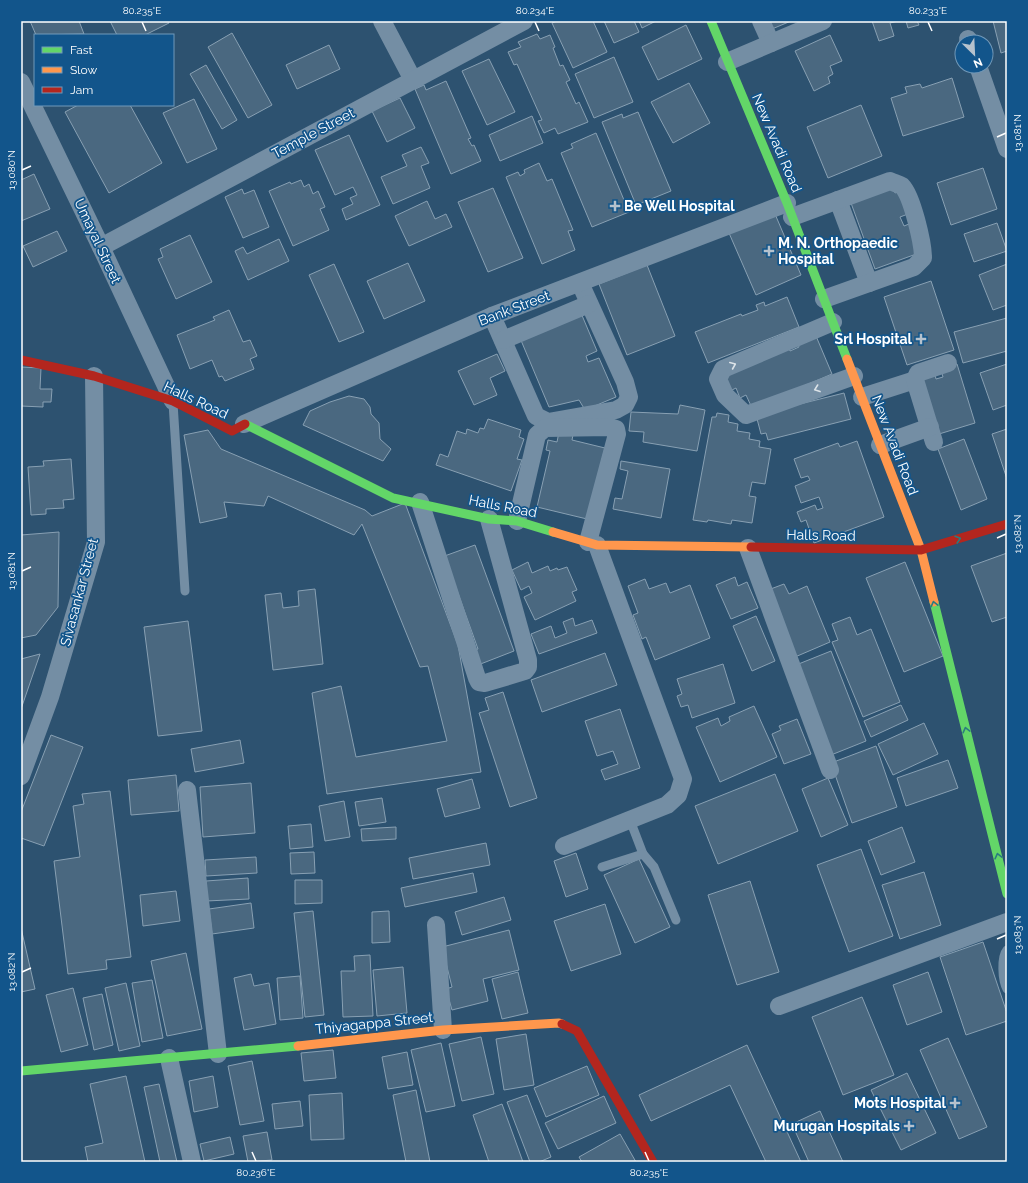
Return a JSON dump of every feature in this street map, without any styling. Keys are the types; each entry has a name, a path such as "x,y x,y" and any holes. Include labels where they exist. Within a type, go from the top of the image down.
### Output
{"street":[{"path":"382,21 413,80"},
{"name":"Temple Street","path":"101,247 524,21"},
{"name":"New Avadi Road","path":"711,21 790,210 921,550 1007,894"},
{"path":"762,21 771,43"},
{"path":"727,62 823,21"},
{"path":"981,74 1007,149"},
{"name":"Umayal Street","path":"21,82 101,247 173,401"},
{"name":"Bank Street","path":"244,424 492,316 580,283 790,210 838,200 890,181 901,185 908,196 923,246 924,258 914,267 869,283"},
{"path":"824,299 869,283 838,200"},
{"path":"492,316 536,416 548,422 616,410 625,405 629,397 625,382 580,283"},
{"path":"535,300 544,322"},
{"path":"503,340 589,304"},
{"path":"833,322 723,369 718,379 725,395 746,415 854,376"},
{"name":"Halls Road","path":"21,360 94,376 173,401 232,431 244,424 393,498 420,502 489,519 517,521 593,543 748,548 921,550 1007,524"},
{"path":"880,445 932,435 915,380 918,373 948,363"},
{"name":"Sivasankar Street","path":"21,776 50,697 96,542 94,376"},
{"path":"862,397 915,380"},
{"path":"517,521 537,434 545,428 616,429 617,434 593,543 683,779 678,795 666,805 564,846"},
{"path":"420,502 477,678 479,682 485,683 525,671 528,667 528,660 489,519"},
{"path":"748,548 830,770"},
{"path":"187,790 218,1054"},
{"path":"779,1006 1007,922"},
{"path":"436,925 443,1030"},
{"name":"Thiyagappa Street","path":"21,1071 218,1054 443,1030 559,1022 577,1031 653,1162"},
{"path":"169,1058 192,1162"}],"lane":[{"path":"173,401 185,591"},
{"path":"630,820 643,854 654,867 676,920"},
{"path":"602,867 643,854"},
{"path":"1007,950 1004,954 1004,983 1007,989"}],"building":[{"path":"30,21 79,21 84,34 36,34"},
{"path":"110,21 168,21 169,23 147,34 116,34"},
{"path":"557,21 593,21 607,52 573,68 552,23"},
{"path":"604,21 634,21 639,32 614,43"},
{"path":"639,21 656,21 642,28"},
{"path":"769,21 791,21 772,29"},
{"path":"872,21 898,21 890,23 894,36 879,41"},
{"path":"906,21 917,21 919,25 908,28"},
{"path":"993,21 1007,21 1007,51 1001,53"},
{"path":"686,25 702,59 658,80 642,47"},
{"path":"232,33 272,105 248,118 208,47"},
{"path":"537,34 540,39 550,35 560,66 563,65 570,80 566,82 576,104 579,102 588,122 558,134 555,128 544,133 538,121 542,120 517,64 514,65 508,52 521,47 518,42"},
{"path":"830,35 842,61 830,66 833,74 828,77 830,83 814,91 795,51"},
{"path":"329,45 340,69 297,89 286,65"},
{"path":"614,57 633,102 594,118 575,74"},
{"path":"489,59 515,112 487,125 462,71"},
{"path":"206,65 237,120 222,129 190,74"},
{"path":"952,78 964,117 903,136 891,98 907,93 905,87 920,84 922,88"},
{"path":"446,81 471,138 468,139 472,146 474,145 481,161 451,174 415,89 424,85 426,90"},
{"path":"689,83 710,123 673,143 651,102"},
{"path":"400,98 415,128 387,142 372,111"},
{"path":"194,99 217,149 187,163 163,113"},
{"path":"861,105 882,156 828,178 807,127"},
{"path":"76,106 131,106 162,163 109,193 65,112"},
{"path":"638,112 671,191 636,205 602,122 622,114 623,118"},
{"path":"532,116 543,143 500,161 489,135"},
{"path":"596,133 629,212 592,227 561,153 573,148 571,144"},
{"path":"349,135 380,205 346,220 342,209 353,204 350,198 357,195 353,187 335,195 315,150"},
{"path":"421,147 429,163 421,166 430,188 393,204 381,177 407,166 402,155"},
{"path":"539,163 547,181 552,179 573,230 568,231 575,250 542,264 506,177 518,172 520,176 525,173 524,170"},
{"path":"983,168 997,209 951,225 937,183"},
{"path":"34,174 50,209 21,221 21,180"},
{"path":"301,180 304,187 309,184 313,194 318,191 325,207 320,209 329,230 293,246 269,191 290,182 291,184"},
{"path":"893,187 895,193 900,191 908,214 900,217 904,226 909,224 919,253 875,269 851,203"},
{"path":"493,188 523,258 488,272 458,202"},
{"path":"242,189 244,194 254,190 269,227 243,238 225,197"},
{"path":"427,201 435,219 446,214 452,227 409,246 395,216"},
{"path":"775,214 801,275 756,295 729,233"},
{"path":"997,223 1007,251 974,262 964,234"},
{"path":"57,231 67,251 33,267 23,246"},
{"path":"190,235 212,282 176,299 158,259 163,257 160,249"},
{"path":"279,239 289,261 248,280 235,251 243,247 247,254"},
{"path":"408,263 425,301 384,319 367,281"},
{"path":"334,264 364,332 339,342 309,275"},
{"path":"1007,264 1007,305 993,310 979,275"},
{"path":"647,265 675,336 627,355 599,284"},
{"path":"931,281 954,350 907,365 884,297"},
{"path":"787,297 799,327 708,363 695,332 741,314 742,316 758,310 756,305 764,302 765,306"},
{"path":"229,310 243,342 250,340 257,356 250,359 254,369 225,381 222,376 219,377 212,360 190,369 177,335 215,320 213,317"},
{"path":"581,313 597,351 586,356 588,362 599,358 616,397 585,410 579,400 549,407 520,338"},
{"path":"1007,318 1007,351 963,363 954,332"},
{"path":"816,336 832,374 752,408 746,395 740,398 736,388 730,391 724,376 789,348 790,351 799,347 798,344"},
{"path":"497,354 505,371 490,378 497,395 474,405 458,371"},
{"path":"957,364 975,423 939,434 921,375 934,371 936,379 943,377 941,370"},
{"path":"1007,364 1007,405 993,410 980,373"},
{"path":"21,367 41,368 40,389 52,389 51,402 43,402 43,407 21,406"},
{"path":"844,393 851,419 768,440 766,433 761,434 756,415"},
{"path":"349,396 364,399 370,407 371,414 379,423 380,439 391,449 383,461 303,425 310,411 330,402"},
{"path":"680,405 705,410 697,451 643,442 644,432 629,431 631,412 678,414"},
{"path":"717,413 729,415 728,422 738,424 737,431 750,433 749,439 760,441 759,447 771,449 765,484 752,482 749,496 756,497 752,523 732,520 731,524 708,520 707,522 693,520 712,417 716,417"},
{"path":"488,419 521,430 519,437 524,439 517,459 522,460 511,491 436,465 440,454 448,457 457,431 466,434 467,429 478,433 480,428 484,429"},
{"path":"1007,429 1007,479 992,434"},
{"path":"208,430 221,449 365,510 372,516 405,503 458,645 481,772 327,794 312,693 341,686 356,757 447,741 428,666 420,667 362,524 354,535 268,496 264,506 224,502 227,517 200,523 184,435"},
{"path":"559,432 573,435 572,440 605,448 587,519 537,507 550,451 546,450 548,440 557,442"},
{"path":"964,439 987,499 961,510 938,449"},
{"path":"857,441 884,517 814,543 806,520 801,522 797,512 815,505 817,510 823,508 819,497 801,503 795,486 810,480 808,476 801,478 794,459 838,443 840,447"},
{"path":"71,459 74,499 63,500 64,508 46,509 46,514 31,515 28,467 44,466 43,461"},
{"path":"621,461 670,469 661,518 613,509 615,498 622,499 628,471 620,469"},
{"path":"59,532 58,607 36,635 21,638 21,535"},
{"path":"475,545 514,651 478,665 473,651 478,649 450,571 439,558"},
{"path":"1007,553 1007,617 992,622 971,566"},
{"path":"528,562 532,573 548,566 550,571 557,568 558,570 567,567 577,590 572,592 576,601 535,620 524,597 532,593 529,586 521,590 512,570"},
{"path":"905,562 943,656 904,672 866,578"},
{"path":"735,577 738,586 747,582 758,608 731,619 716,585"},
{"path":"645,579 649,589 666,583 670,593 690,585 710,638 655,660 646,637 642,639 633,615 638,613 628,586"},
{"path":"784,584 789,594 807,586 830,642 795,657 768,590"},
{"path":"315,589 323,664 273,670 265,595 281,593 283,608 299,606 298,591"},
{"path":"756,616 775,661 752,671 733,626"},
{"path":"850,617 857,635 871,629 900,702 863,717 832,642 838,640 832,624"},
{"path":"573,618 575,626 592,620 597,633 539,654 531,634 551,626 555,638 567,633 563,622"},
{"path":"188,621 202,731 158,736 144,627"},
{"path":"831,651 866,741 831,755 796,665"},
{"path":"605,653 617,685 542,712 531,680"},
{"path":"40,654 21,709 21,659"},
{"path":"723,664 735,703 692,718 688,705 681,707 677,696 682,694 677,679"},
{"path":"503,692 537,798 510,807 479,713 489,710 485,698"},
{"path":"901,705 908,720 871,737 864,721"},
{"path":"754,706 777,757 720,782 696,727 718,718 721,726 730,721 729,717"},
{"path":"620,709 640,768 605,780 601,770 618,764 613,751 597,756 585,721"},
{"path":"797,719 811,754 784,764 772,734 781,730 779,726"},
{"path":"924,723 938,754 893,775 878,744"},
{"path":"51,735 83,747 44,846 21,838 21,812"},
{"path":"240,740 244,763 195,772 191,749"},
{"path":"876,746 897,807 852,823 831,763"},
{"path":"948,760 958,788 906,806 897,778"},
{"path":"775,774 798,831 718,864 695,806"},
{"path":"176,775 179,811 131,815 128,780"},
{"path":"828,778 848,825 821,837 802,789"},
{"path":"472,779 480,808 445,817 437,789"},
{"path":"251,783 255,833 203,837 200,787"},
{"path":"110,791 131,957 106,960 107,969 68,974 54,861 80,857 73,806 84,804 82,794"},
{"path":"382,798 386,822 359,826 355,802"},
{"path":"344,801 350,837 325,841 319,806"},
{"path":"311,824 313,847 290,849 288,826"},
{"path":"396,827 396,839 362,841 361,829"},
{"path":"902,827 915,862 881,875 868,841"},
{"path":"486,843 490,865 413,879 409,858"},
{"path":"861,849 893,936 849,952 817,865"},
{"path":"314,852 315,873 291,874 290,853"},
{"path":"576,853 588,889 566,897 554,861"},
{"path":"256,857 257,873 206,876 205,860"},
{"path":"639,859 670,927 635,943 604,875"},
{"path":"924,872 941,925 900,939 882,885"},
{"path":"473,873 477,892 405,907 401,888"},
{"path":"248,878 249,899 206,901 206,881"},
{"path":"295,880 322,880 322,903 295,904"},
{"path":"750,881 779,972 737,985 708,895"},
{"path":"176,891 180,921 143,926 140,895"},
{"path":"504,897 511,920 462,935 455,912"},
{"path":"251,903 254,928 212,934 209,909"},
{"path":"605,904 621,954 571,971 554,921"},
{"path":"313,911 324,1015 305,1017 294,913"},
{"path":"389,911 390,942 372,943 372,912"},
{"path":"21,928 35,989 21,992"},
{"path":"509,930 519,970 483,979 488,1001 452,1010 446,989 452,987 442,947"},
{"path":"983,942 1007,1013 1007,1021 966,1035 940,957"},
{"path":"186,953 202,1029 167,1036 151,961"},
{"path":"370,955 373,1016 343,1017 341,971 355,971 354,956"},
{"path":"403,967 407,1013 377,1016 373,970"},
{"path":"518,972 528,1013 502,1019 492,979"},
{"path":"928,972 942,1012 907,1025 893,985"},
{"path":"251,974 254,986 269,983 276,1024 244,1030 234,978"},
{"path":"300,976 303,1018 280,1020 277,978"},
{"path":"152,980 163,1038 142,1042 132,983"},
{"path":"126,983 140,1046 119,1051 105,988"},
{"path":"73,988 88,1045 61,1052 46,995"},
{"path":"102,994 113,1045 94,1050 83,998"},
{"path":"862,997 894,1075 843,1095 812,1017"},
{"path":"526,1034 534,1085 504,1090 496,1039"},
{"path":"481,1037 494,1094 462,1101 449,1044"},
{"path":"948,1038 987,1127 959,1139 920,1050"},
{"path":"441,1043 455,1106 426,1112 411,1050"},
{"path":"747,1045 801,1162 766,1162 730,1085 651,1121 639,1095"},
{"path":"333,1050 336,1078 304,1081 301,1053"},
{"path":"407,1052 413,1085 388,1089 382,1057"},
{"path":"252,1061 264,1121 240,1125 228,1066"},
{"path":"587,1066 599,1095 546,1117 534,1088"},
{"path":"907,1073 936,1133 901,1150 871,1090"},
{"path":"126,1076 145,1162 88,1162 85,1147 103,1143 90,1084"},
{"path":"213,1076 218,1107 194,1112 189,1081"},
{"path":"159,1084 177,1162 160,1162 144,1087"},
{"path":"416,1090 430,1162 406,1162 393,1095"},
{"path":"342,1093 344,1139 311,1140 309,1095"},
{"path":"527,1095 551,1157 539,1162 530,1162 507,1102"},
{"path":"604,1096 616,1123 558,1149 545,1123"},
{"path":"300,1101 303,1126 275,1129 272,1104"},
{"path":"502,1104 523,1162 489,1162 473,1115"},
{"path":"820,1111 843,1162 809,1162 792,1124"},
{"path":"267,1132 272,1160 248,1162 243,1136"},
{"path":"620,1134 636,1162 582,1162 579,1157"},
{"path":"230,1137 234,1154 204,1161 200,1144"}],"traffic: fast":[{"path":"711,21 787,203 847,359"},
{"path":"245,424 393,498 489,519 517,521 553,532"},
{"path":"934,602 1007,894"},
{"path":"21,1071 298,1046"}],"traffic: slow":[{"path":"847,359 921,550 934,602"},
{"path":"553,532 597,545 751,547"},
{"path":"298,1046 443,1030 562,1024"}],"traffic: jam":[{"path":"21,360 94,376 173,401 232,431 245,424"},
{"path":"751,547 921,550 1007,524"},
{"path":"562,1024 577,1031 653,1162"}],"place":[{"name":"Be Well Hospital","path":"615,206"},
{"name":"M. N. Orthopaedic Hospital","path":"769,251"},
{"name":"Srl Hospital","path":"921,339"},
{"name":"Mots Hospital","path":"955,1103"},
{"name":"Murugan Hospitals","path":"909,1126"}]}
